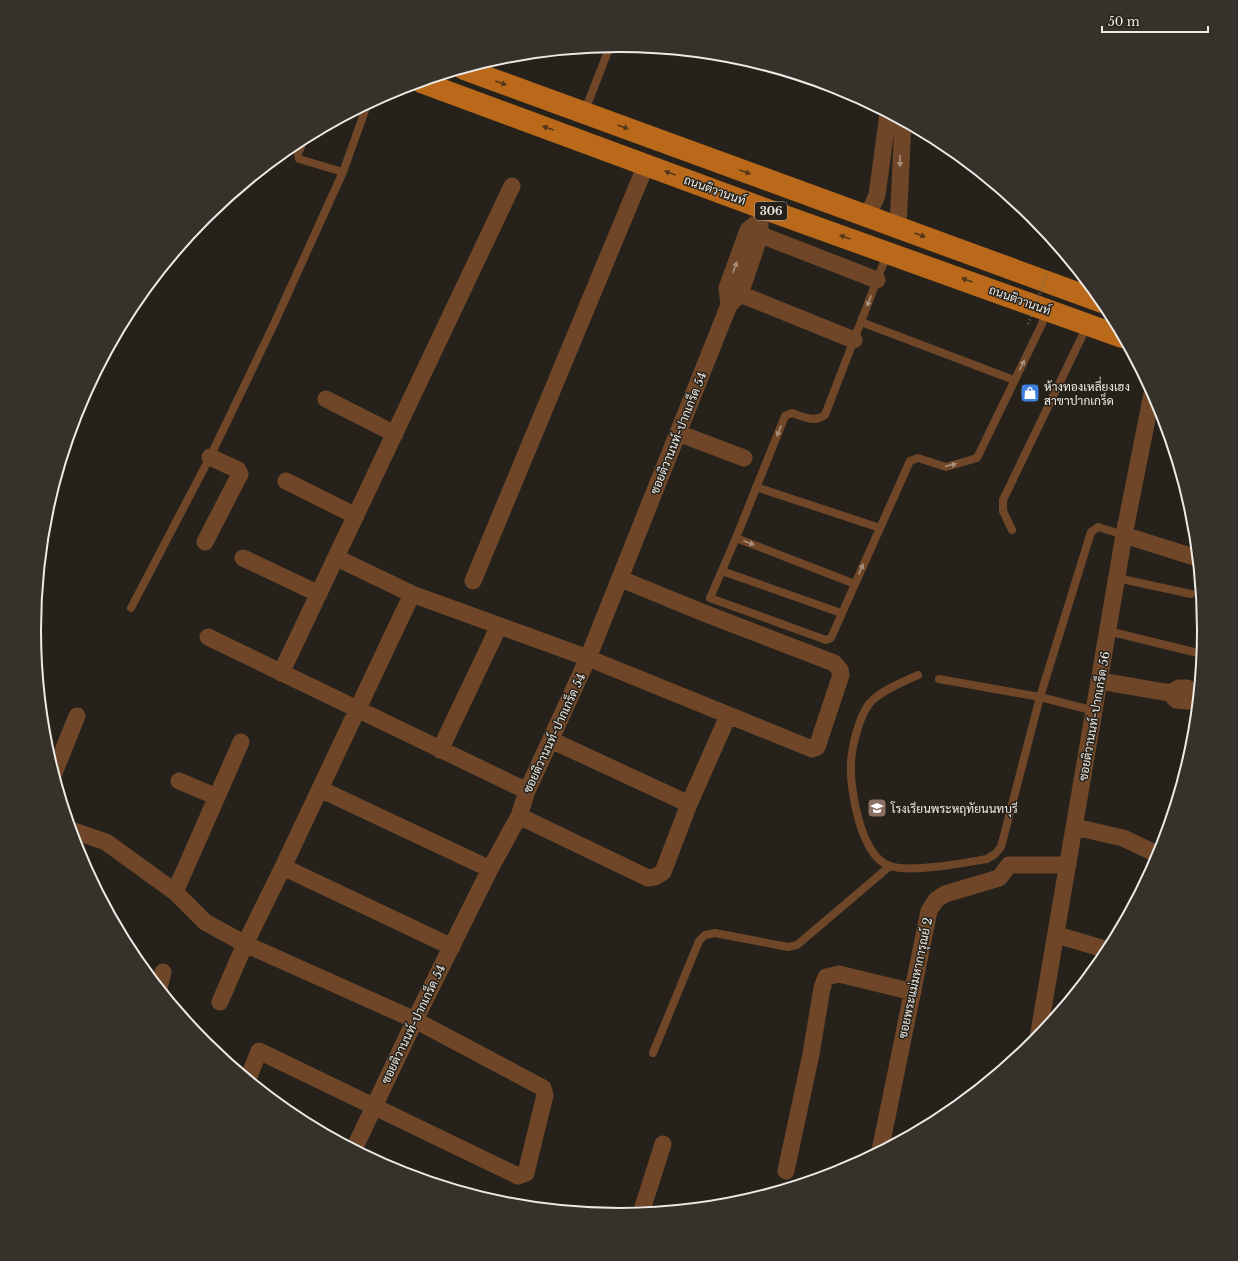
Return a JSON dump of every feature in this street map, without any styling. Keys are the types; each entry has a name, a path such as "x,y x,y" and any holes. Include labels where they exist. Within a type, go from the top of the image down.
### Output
{"main road":[{"name":"306","path":"471,72 868,215 1092,298"},
{"name":"ถนนติวานนท์","path":"428,85 646,164 758,223 888,252 1115,334"},
{"path":"574,138 584,113"}],"street":[{"path":"868,215 877,195 887,119"},
{"path":"898,227 903,127"},
{"path":"473,581 646,164"},
{"path":"281,673 337,558 512,186"},
{"path":"758,223 877,280"},
{"name":"ซอยติวานนท์-ปากเกร็ด 54","path":"356,1145 415,1020 490,869 519,816 527,791 588,658 621,579 678,433 734,299 758,223"},
{"path":"734,299 854,340"},
{"path":"326,399 395,434"},
{"name":"ซอยติวานนท์-ปากเกร็ด 56","path":"1040,1026 1057,935 1124,535 1150,403"},
{"path":"678,433 744,458"},
{"path":"205,542 240,474 238,470 210,457"},
{"path":"286,481 356,516"},
{"path":"1124,535 1192,556"},
{"path":"243,558 319,594"},
{"path":"337,558 412,594 588,658 728,716 814,749 818,745 839,681 840,670 834,663 621,579"},
{"path":"220,1002 245,944 358,710 412,594"},
{"path":"440,750 499,626"},
{"path":"208,637 527,791"},
{"path":"1100,681 1170,693 1176,700 1188,695"},
{"path":"57,765 77,716"},
{"path":"519,816 648,878 655,877 663,872 689,804 728,716"},
{"path":"551,740 689,804"},
{"path":"175,892 241,742"},
{"path":"179,781 217,797"},
{"path":"320,789 490,869"},
{"path":"1075,827 1123,838 1153,852"},
{"path":"78,832 106,842 175,892 205,922 245,944 415,1020 545,1090 526,1173 518,1176 374,1105 259,1051 250,1075"},
{"name":"ซอยพระแม่มหาการุณย์ 2","path":"881,1146 929,911 936,900 944,894 1000,878 1009,865 1068,864"},
{"path":"283,867 452,947"},
{"path":"1057,935 1102,948"},
{"path":"786,1171 811,1054 822,988 826,977 833,974 839,974 912,992"},
{"path":"643,1207 663,1144"}],"lane":[{"path":"584,113 607,53"},
{"path":"131,608 210,457 274,324 343,172 364,112"},
{"path":"300,149 298,154 299,159 343,172"},
{"path":"888,252 825,415 820,419 814,420 792,413 785,416 710,598 824,640 831,638 910,461 918,458 946,467 977,458 1042,324 1047,310"},
{"path":"861,322 1014,380"},
{"path":"1012,530 1003,511 1003,500 1088,324"},
{"path":"756,487 880,528"},
{"path":"918,675 887,690 869,704 858,726 851,765 853,799 864,834 876,857 890,866 916,868 987,859 995,854 1001,847 1040,697 1091,532 1098,527 1124,535"},
{"path":"736,538 855,584"},
{"path":"722,571 841,613"},
{"path":"1117,578 1191,594"},
{"path":"1108,630 1196,653"},
{"path":"939,679 1040,697 1095,711"},
{"path":"653,1053 699,941 705,935 715,933 788,947 797,946 890,866"}],"path":[{"path":"1028,324 1048,272"}],"place":[{"name":"ห้างทองเหลี่ยงเฮง สาขาปากเกร็ด","path":"1030,393"},
{"name":"โรงเรียนพระหฤทัยนนทบุรี","path":"877,808"}]}
